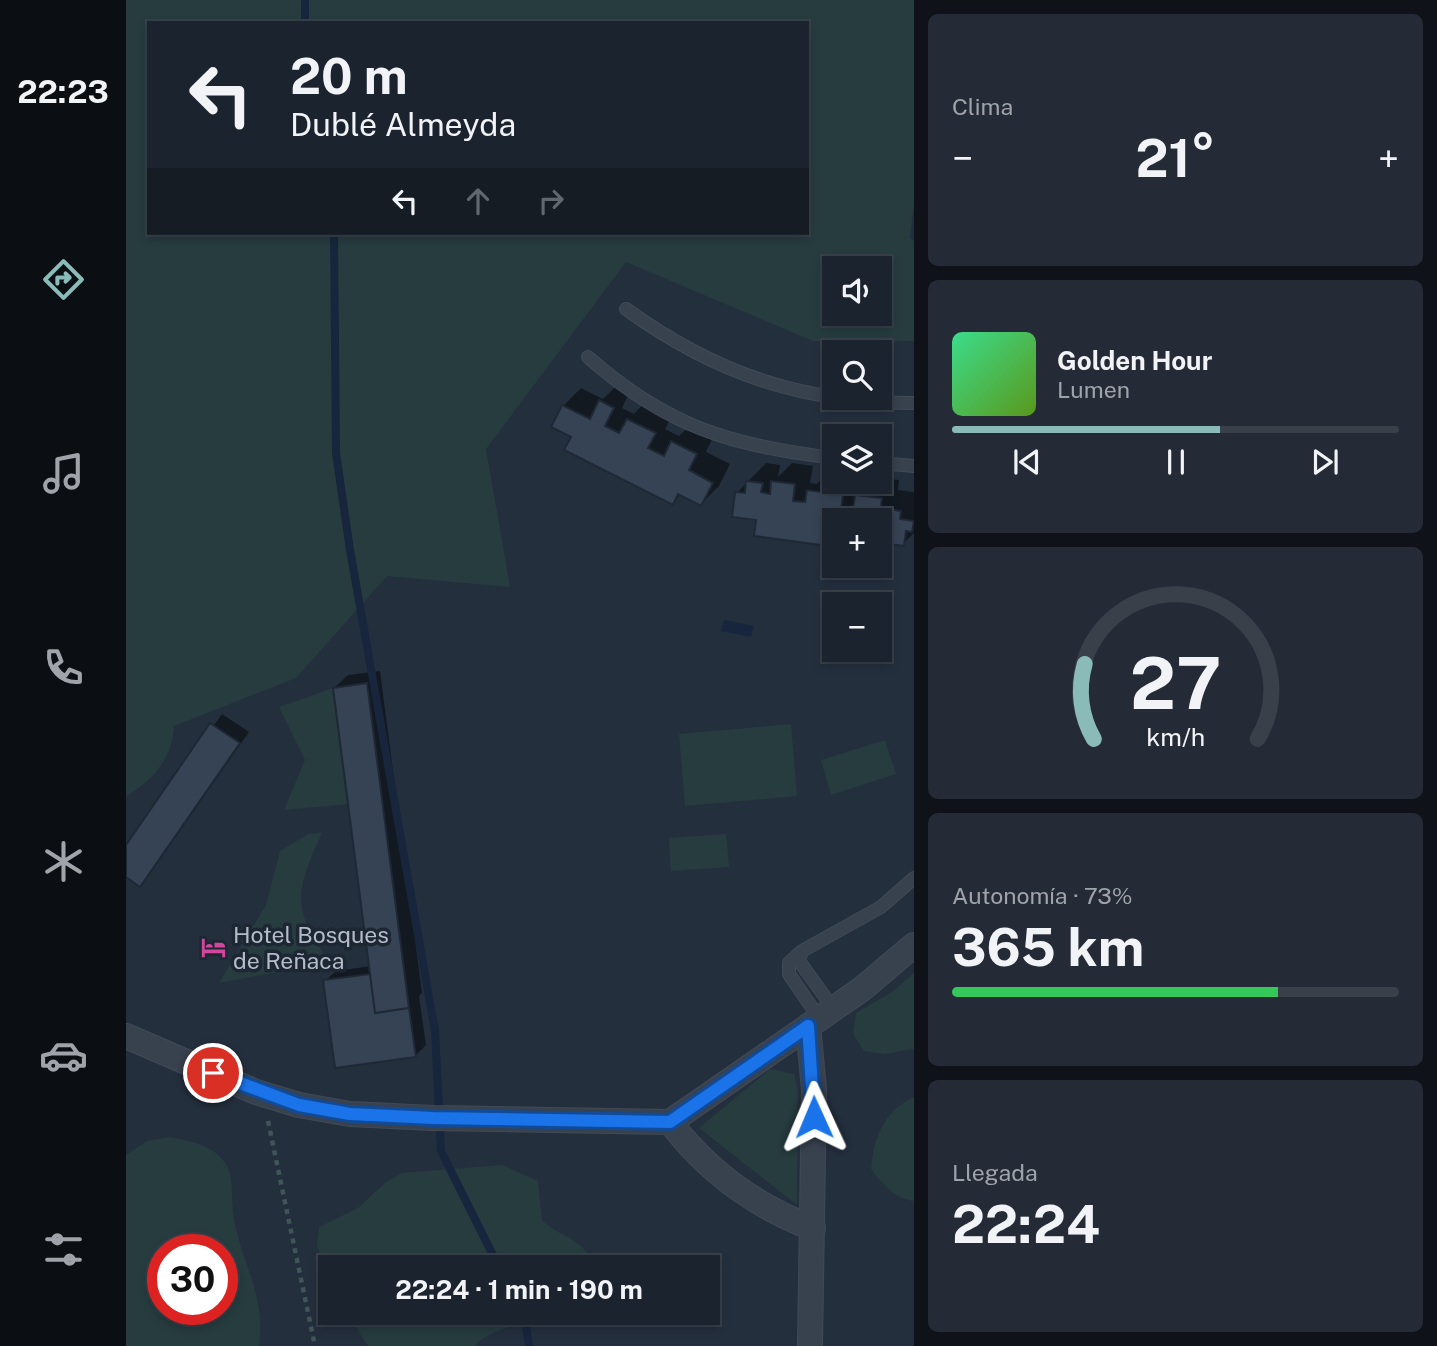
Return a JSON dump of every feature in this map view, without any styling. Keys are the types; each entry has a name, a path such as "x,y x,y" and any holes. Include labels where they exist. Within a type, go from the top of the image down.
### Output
{"street":[{"path":"126,1035 263,1094 299,1105 350,1114 670,1122 862,989 914,945"},
{"path":"810,1346 814,1090 820,1017"},
{"path":"670,1122 687,1144 727,1183 775,1212 813,1228"}],"lane":[{"path":"626,309 691,352 764,382 863,403 914,402"},
{"path":"588,357 641,399 701,430 762,448 822,456"},
{"path":"892,464 914,466"},
{"path":"820,1017 789,974 789,963 802,951 881,907 914,878"}],"path":[{"path":"263,1094 315,1346"}],"green space":[{"path":"126,0 914,0 914,203 910,238 914,241 914,341 813,341 626,262 486,449 510,587 387,576 296,678 174,726 170,748 165,758 145,783 126,796"},
{"path":"333,688 348,804 284,810 305,760 279,707"},
{"path":"791,724 797,796 685,806 679,734"},
{"path":"885,740 896,774 831,795 821,760"},
{"path":"322,833 307,870 301,899 308,928 330,962 219,983 266,905 280,851 308,834"},
{"path":"726,834 729,867 671,871 669,838"},
{"path":"914,973 914,1049 884,1054 864,1051 853,1034 856,1013 892,992"},
{"path":"770,1069 794,1074 798,1091 797,1205 699,1128"},
{"path":"914,1097 914,1201 890,1190 871,1169 882,1127 895,1110"},
{"path":"169,1137 212,1150 223,1160 230,1173 238,1234 147,1234 147,1325 238,1325 238,1236 259,1311 259,1346 126,1346 126,1155 147,1141"},
{"path":"502,1165 538,1181 542,1220 577,1243 588,1255 321,1255 317,1246 319,1227 358,1208 386,1182 402,1173"},
{"path":"355,1325 514,1325 487,1336 475,1346 368,1346"}],"water":[{"path":"724,620 754,626 751,637 721,631"}],"building":[{"path":"599,400 614,408 605,426 619,433 627,419 656,433 648,448 664,456 671,441 697,454 689,470 713,483 701,506 678,494 673,505 564,450 571,437 551,427 562,405 590,419"},
{"path":"746,481 763,483 761,492 770,494 771,481 795,484 793,501 805,502 807,490 843,495 841,508 822,508 822,545 754,536 756,520 732,517 735,492 745,493"},
{"path":"855,495 882,498 881,508 853,508"},
{"path":"892,510 901,511 900,519 914,521 912,532 906,531 904,546 892,544"},
{"path":"367,683 409,1008 375,1013 333,688"},
{"path":"210,723 240,743 140,887 126,877 126,845"},
{"path":"370,974 375,1013 409,1008 416,1057 335,1068 323,980"}],"waterway":[{"path":"305,0 305,21"},
{"path":"334,235 336,453 350,550 435,1031 441,1151 493,1255"},
{"path":"526,1325 529,1346"}],"place":[{"name":"Hotel Bosques de Reñaca","path":"213,947"}],"route":[{"path":"213,1073 256,1092 299,1105 350,1114 670,1122 808,1026 814,1117"}]}
